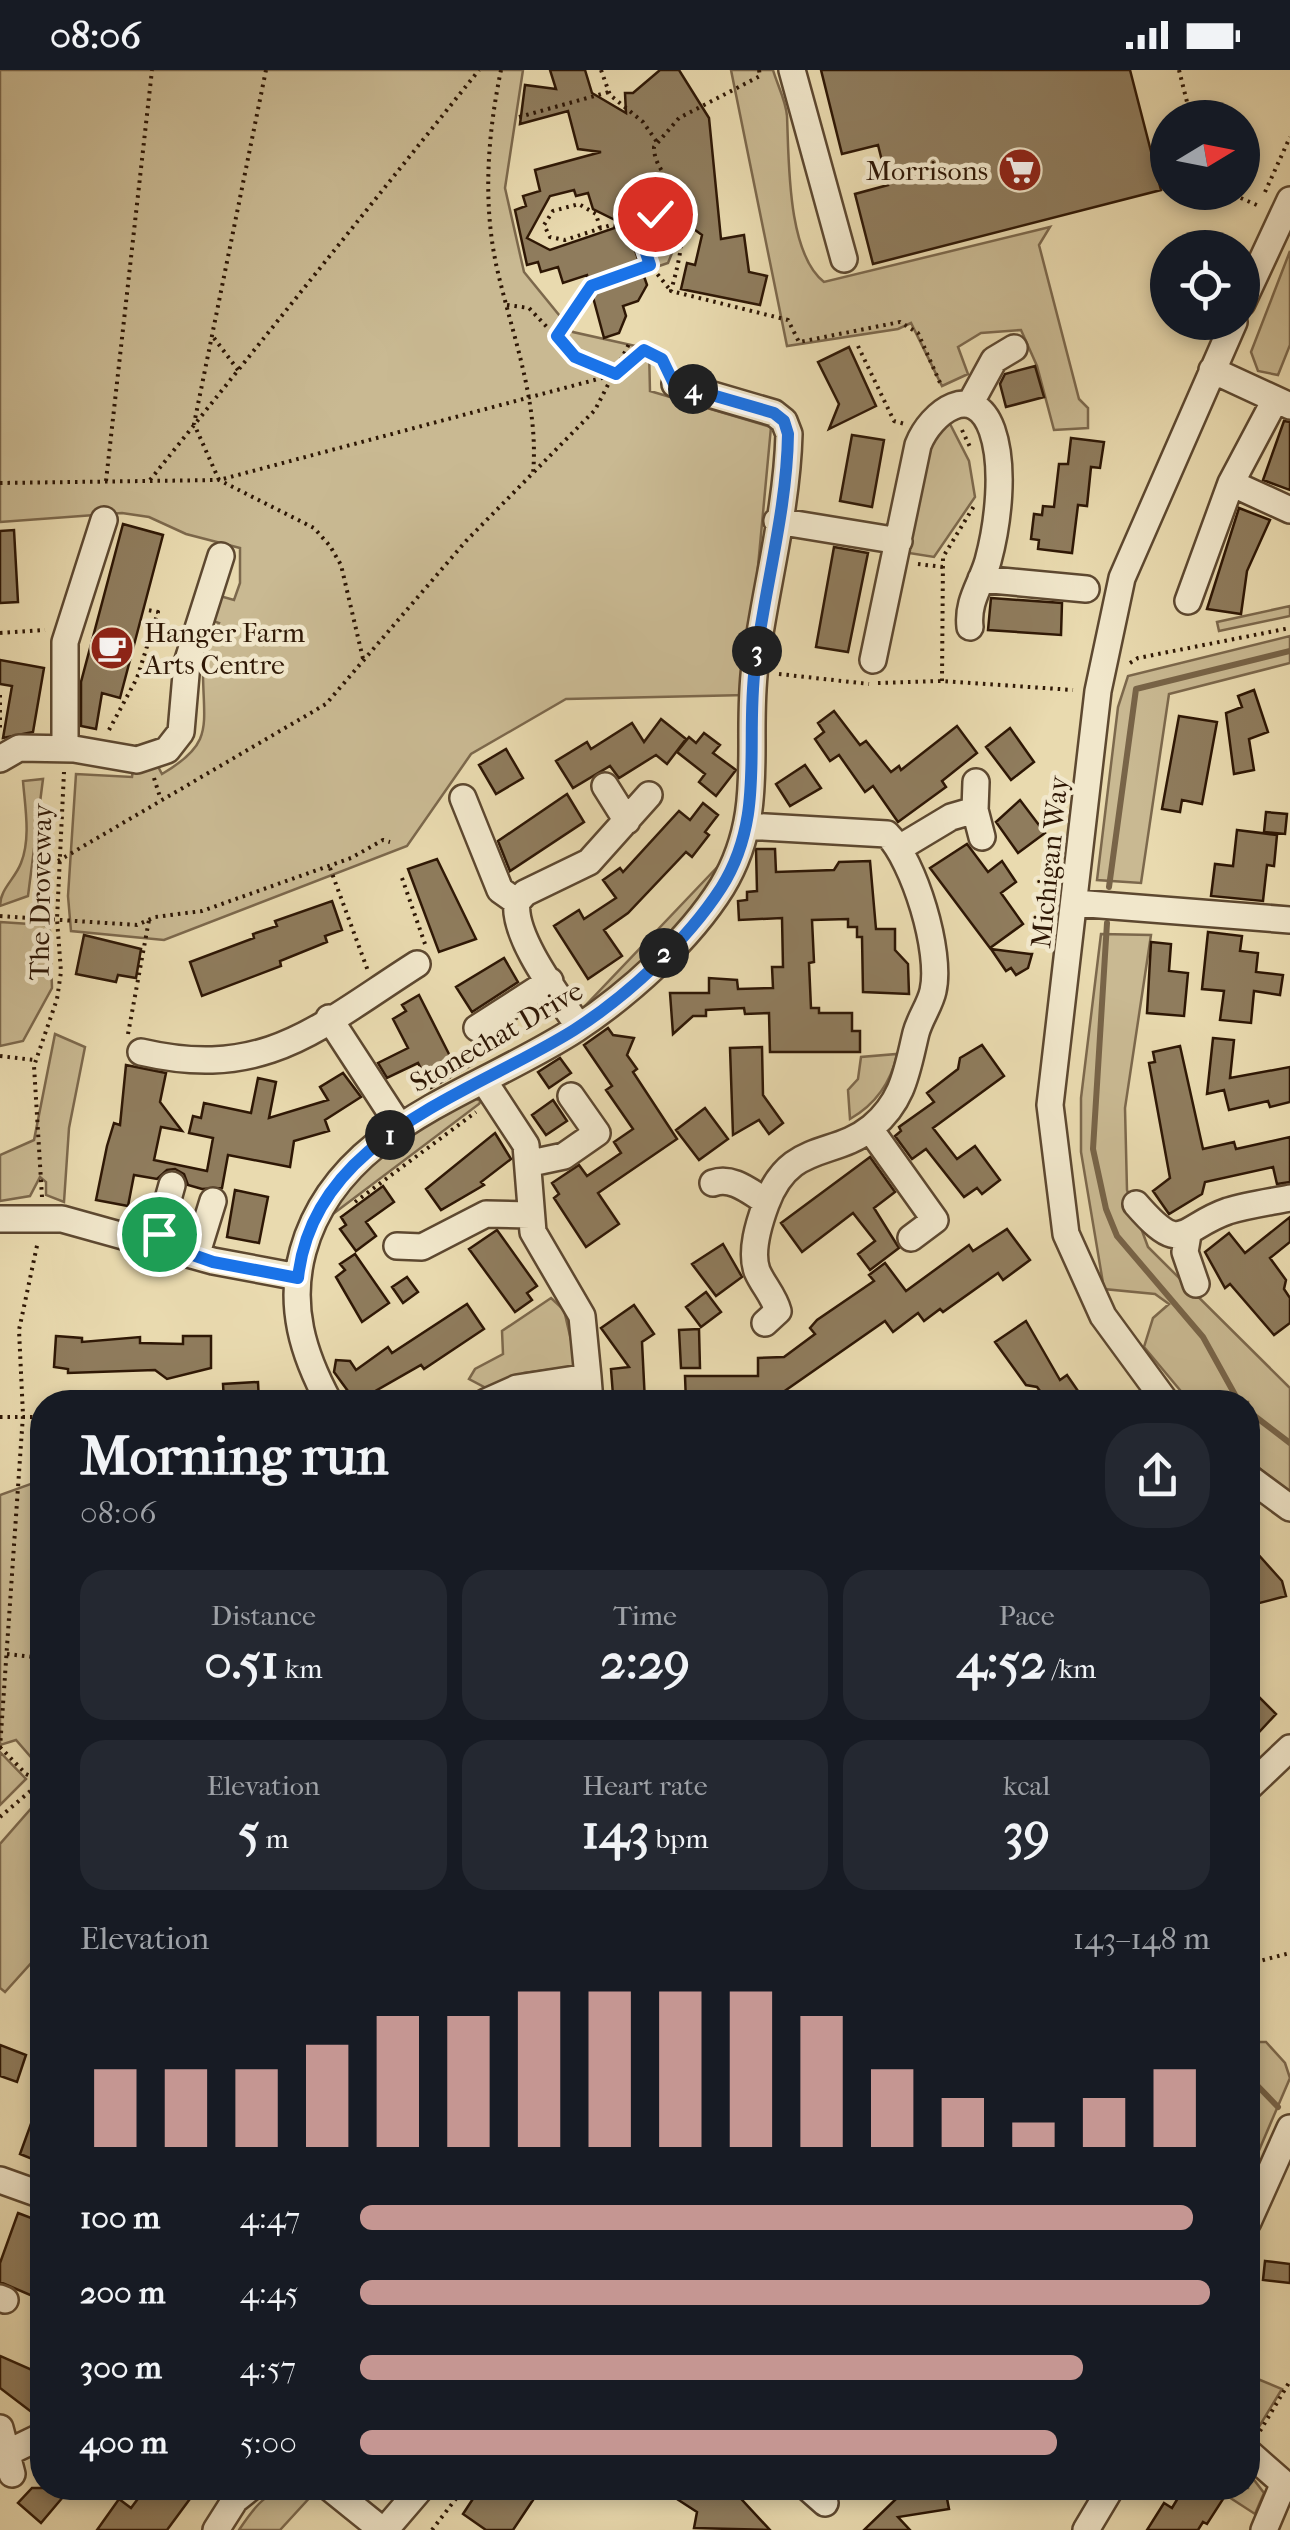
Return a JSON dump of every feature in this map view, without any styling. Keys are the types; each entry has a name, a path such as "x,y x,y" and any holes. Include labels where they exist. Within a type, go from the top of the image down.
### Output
{"street":[{"path":"792,70 844,259"},
{"path":"1260,264 1290,200"},
{"name":"Michigan Way","path":"1157,1390 1102,1316 1066,1234 1050,1105 1098,691 1122,578 1226,340"},
{"path":"970,404 994,360 1014,348"},
{"path":"1188,600 1231,483 1282,403 1212,370"},
{"name":"Stonechat Drive","path":"324,1390 301,1337 298,1278 305,1243 323,1202 349,1169 400,1127 490,1089 625,990 702,914 736,859 754,791 754,671 788,448 784,421 760,407 674,384"},
{"path":"873,660 886,585 891,586 924,429 940,410 970,404"},
{"path":"970,404 992,428 998,460 992,538 972,596 970,627"},
{"path":"1231,483 1290,510"},
{"path":"65,749 62,676 67,628 104,520"},
{"path":"777,520 900,542"},
{"path":"0,760 14,749 65,749 148,759 175,741 184,720 187,663 221,556"},
{"path":"981,579 1086,589"},
{"path":"976,782 975,810 982,837"},
{"path":"605,786 626,820"},
{"path":"579,1027 517,920 517,902 525,893 589,862 649,795"},
{"path":"462,798 500,890 517,902"},
{"path":"901,847 950,817 975,810"},
{"path":"747,826 888,834 901,847 924,917 934,984 918,1026 904,1088 870,1129 801,1156 766,1202 754,1248 756,1268 778,1311 765,1323"},
{"path":"1076,902 1290,920"},
{"path":"133,1050 196,1062 232,1062 281,1047 418,964"},
{"path":"477,1028 550,981"},
{"path":"329,1018 400,1127"},
{"path":"490,1089 526,1144 532,1232 582,1316 589,1390 513,1390"},
{"path":"530,1163 564,1156 597,1134 571,1096"},
{"path":"870,1129 942,1215 911,1238"},
{"path":"713,1182 724,1179 766,1202"},
{"path":"156,1242 172,1184"},
{"path":"1136,1204 1155,1226 1171,1234 1188,1234 1225,1212 1290,1198"},
{"path":"196,1256 213,1201"},
{"path":"398,1246 422,1246 486,1214 530,1215"},
{"path":"0,1220 42,1218 86,1224 196,1256 298,1278"},
{"path":"1188,1234 1185,1252 1196,1284"},
{"path":"1260,1486 1290,1508"},
{"path":"1260,1777 1290,1748"},
{"path":"1260,2195 1290,2128"},
{"path":"0,2180 30,2191"},
{"path":"5,2447 30,2440"},
{"path":"1260,2463 1287,2487 1264,2530"},
{"path":"216,2530 235,2500"},
{"path":"345,2500 384,2530 410,2500"},
{"path":"1086,2530 1103,2500"}],"path":[{"path":"106,481 152,70"},
{"path":"266,70 194,424 219,480 314,528 330,546 341,565 364,663"},
{"path":"150,480 479,70"},
{"path":"501,70 487,190 490,230 535,426 533,474"},
{"path":"601,70 609,92 642,122 656,142 656,162 678,207 684,236 671,291"},
{"path":"1180,70 1187,100"},
{"path":"656,142 679,118 760,73"},
{"path":"518,117 609,92"},
{"path":"1260,203 1290,138"},
{"path":"600,228 596,214 578,204 553,211 544,226 550,237 561,240 600,228 638,229 649,217 678,207"},
{"path":"638,229 650,265 671,291 758,313"},
{"path":"557,336 591,286 650,265"},
{"path":"507,305 529,308 575,357 616,374"},
{"path":"214,338 238,370"},
{"path":"58,861 326,704 466,541 595,410 630,344"},
{"path":"858,346 894,421 924,429"},
{"path":"0,484 219,480 530,401 616,374 644,350 662,359 674,384"},
{"path":"100,753 137,678 158,612 143,609"},
{"path":"0,633 67,628"},
{"path":"1122,669 1138,658 1290,628"},
{"path":"754,671 864,684 942,681 1098,691"},
{"path":"0,695 0,730"},
{"name":"The Droveway","path":"0,1747 23,1415 19,1330 42,1218 34,1060 58,999 61,972 58,861 65,749"},
{"path":"0,916 131,926 149,919 202,912 329,866 382,840 390,842"},
{"path":"329,866 375,990"},
{"path":"402,878 426,944 426,953 418,964"},
{"path":"133,1050 149,919"},
{"path":"0,1056 34,1060"},
{"path":"354,1203 490,1089"},
{"path":"0,1417 30,1416"},
{"path":"7,1654 30,1657"},
{"path":"0,1747 30,1776"},
{"path":"0,1817 30,1791"},
{"path":"1260,1961 1290,1954"},
{"path":"1260,2432 1290,2381"},
{"path":"432,2530 455,2500"}],"shaded area":[{"path":"0,70 523,70 505,188 524,272 573,332 649,349 650,391 771,427 746,695 566,699 471,754 407,846 164,940 71,931 68,896 76,774 132,777 134,762 154,759 162,774 198,744 204,722 203,669 219,623 210,620 220,596 234,600 240,583 240,548 186,534 149,517 122,513 0,522"},
{"path":"731,70 773,70 786,110 797,228 812,268 824,282 1050,227 1039,245 1079,399 1088,408 1088,428 1054,430 1037,366 1021,330 981,333 958,347 968,374 942,386 911,323 898,329 787,346"},
{"path":"661,216 672,223 678,238 668,263 659,266 650,254 648,240 651,226"},
{"path":"1290,251 1290,345 1278,375 1258,371 1251,352 1256,340 1260,340 1260,329"},
{"path":"947,418 969,461 975,497 934,557 909,553 928,448"},
{"path":"1290,606 1290,616 1219,631 1217,622"},
{"path":"1290,636 1290,663 1169,694 1141,883 1097,880 1118,707 1128,676"},
{"path":"43,779 28,896 0,906 26,843 23,781"},
{"path":"724,860 702,898 665,943 624,982 587,1004"},
{"path":"0,922 45,925 50,931 52,988 23,1041 0,1046"},
{"path":"1101,934 1151,935 1125,1108 1127,1190 1148,1247 1290,1388 1290,1493 1260,1469 1260,1390 1180,1390 1144,1347 1153,1318 1169,1304 1155,1294 1104,1289 1081,1152 1081,1098"},
{"path":"55,1034 85,1047 69,1128 64,1202 46,1195 46,1182 40,1177 30,1196 0,1201 0,1155 34,1140"},
{"path":"897,1054 881,1092 850,1119 848,1090 858,1079 861,1057"},
{"path":"474,1098 481,1101 479,1104 325,1220 338,1199 371,1163 410,1134"},
{"path":"551,1298 564,1310 577,1366 524,1373 490,1390 469,1379 475,1369 503,1354 502,1331"},
{"path":"30,1484 30,1756 16,1740 0,1745 0,1495"},
{"path":"0,1752 26,1779 0,1805"},
{"path":"30,1810 30,1964 5,1992 0,1988 0,1844"},
{"path":"1260,2042 1266,2042 1285,2063 1290,2078 1260,2148"},
{"path":"1260,2380 1282,2389 1260,2425"},
{"path":"1260,2488 1264,2493 1255,2514 1233,2500 1260,2500"},
{"path":"263,2500 308,2500 280,2530 239,2530"}],"building":[{"path":"550,70 585,70 592,93 626,113 625,93 633,93 660,70 679,70 709,118 721,239 744,235 749,272 767,276 760,305 681,289 687,263 695,265 702,235 691,227 684,194 641,208 643,215 619,222 593,209 588,193 576,196 574,190 550,196 527,238 550,250 626,224 647,285 638,301 623,306 626,316 619,333 604,338 587,275 563,283 558,267 541,272 538,262 527,265 515,210 526,206 523,196 540,191 535,170 601,152 578,149 568,111 520,124 525,85 556,89"},
{"name":"Morrisons","path":"821,70 1130,70 1150,147 1150,193 873,264 855,194 888,185 878,145 842,154"},
{"path":"849,347 876,406 829,429 839,404 818,362"},
{"path":"1035,366 1044,397 1006,407 1000,384 1005,374"},
{"path":"1284,421 1290,422 1290,490 1263,480"},
{"path":"852,435 884,440 872,507 840,501"},
{"path":"1071,438 1104,442 1100,468 1091,467 1087,506 1078,505 1072,553 1038,549 1039,540 1031,539 1034,514 1042,515 1043,506 1054,507 1059,464 1068,464"},
{"path":"1239,508 1270,520 1247,571 1241,614 1207,609"},
{"name":"Hanger Farm Arts Centre","path":"123,524 163,535 120,698 102,693 96,729 81,726 81,682"},
{"path":"14,530 18,602 0,603 0,531"},
{"path":"834,547 868,553 848,652 816,647"},
{"path":"991,598 1062,603 1061,635 988,630"},
{"path":"0,660 44,668 33,732 3,738 12,686 0,684"},
{"path":"1254,690 1268,732 1249,739 1254,770 1234,774 1226,713 1242,707 1238,696"},
{"path":"834,711 860,745 866,741 891,772 899,766 901,770 957,726 977,753 942,781 946,787 898,822 873,786 865,792 839,755 830,761 815,739 824,732 818,723"},
{"path":"1179,716 1217,722 1202,804 1182,800 1180,812 1162,809"},
{"path":"661,719 686,739 667,764 656,755 619,778 610,766 573,788 556,761 587,742 591,749 632,723 644,742"},
{"path":"1010,728 1034,762 1011,780 986,747"},
{"path":"704,733 720,745 713,753 736,770 716,796 699,782 705,774 677,752 689,737 696,743"},
{"path":"506,749 523,778 496,794 479,765"},
{"path":"805,765 821,788 790,806 776,784"},
{"path":"567,794 584,822 510,871 498,841"},
{"path":"1020,800 1045,833 1018,853 996,822"},
{"path":"703,803 718,815 705,832 709,835 692,857 686,852 628,913 604,930 622,956 588,979 554,926 579,910 584,919 616,898 603,880 620,868 623,872 679,811 690,820"},
{"path":"1266,812 1287,814 1285,834 1264,832"},
{"path":"1237,830 1277,835 1274,866 1267,865 1263,901 1211,896 1215,864 1233,866"},
{"path":"967,844 988,872 1002,861 1016,882 1001,893 1023,924 990,948 930,868"},
{"path":"756,849 775,849 776,872 834,870 839,862 870,861 876,929 895,929 895,950 908,964 909,994 863,992 862,937 857,937 857,927 848,927 848,919 812,920 814,962 809,963 811,1008 819,1008 819,1013 852,1013 852,1031 860,1031 860,1052 770,1052 769,1013 745,1014 744,1008 706,1010 706,1016 693,1016 673,1034 670,993 709,993 709,978 737,980 738,989 773,988 772,967 783,967 782,918 739,920 738,901 747,900 747,892 757,891"},
{"path":"437,859 476,939 439,952 408,869"},
{"path":"332,901 342,930 325,936 327,942 280,961 281,966 202,996 190,962 254,938 253,934 277,926 275,921"},
{"path":"1208,932 1242,936 1240,951 1258,953 1256,972 1283,975 1280,995 1254,991 1251,1023 1220,1020 1224,991 1202,989"},
{"path":"84,935 141,949 136,978 118,975 116,982 76,974"},
{"path":"1151,942 1171,944 1169,971 1188,973 1184,1016 1147,1013"},
{"path":"991,949 1032,954 1028,968 1016,975 1011,968 1006,971"},
{"path":"504,958 518,982 472,1012 456,987"},
{"path":"419,995 452,1060 470,1066 431,1088 418,1063 387,1078 378,1063 408,1048 393,1019 406,1011 402,1005"},
{"path":"608,1028 613,1035 634,1038 627,1055 637,1069 633,1072 677,1139 598,1193 619,1224 586,1247 554,1198 559,1194 552,1183 579,1165 587,1176 621,1153 614,1142 633,1129 606,1090 612,1086 584,1045"},
{"path":"1213,1038 1234,1040 1230,1078 1290,1067 1290,1102 1270,1107 1268,1101 1229,1110 1224,1090 1207,1094"},
{"path":"982,1045 1004,1076 933,1128 957,1159 975,1146 1000,1180 982,1194 977,1188 964,1197 926,1149 912,1159 895,1136 901,1131 899,1127 934,1102 927,1093 958,1069 960,1058"},
{"path":"1180,1046 1203,1149 1234,1142 1236,1149 1290,1137 1290,1182 1277,1184 1273,1167 1205,1182 1202,1194 1169,1214 1153,1191 1170,1178 1149,1063 1155,1062 1153,1052"},
{"path":"762,1047 763,1095 783,1123 769,1134 759,1120 733,1135 730,1048"},
{"path":"560,1058 571,1073 549,1088 538,1072"},
{"path":"126,1065 166,1073 160,1102 182,1131 161,1127 154,1160 207,1171 213,1138 189,1133 193,1116 201,1118 204,1103 251,1113 258,1078 276,1082 269,1118 328,1100 320,1087 343,1073 361,1097 325,1120 329,1131 294,1141 290,1167 228,1155 222,1188 188,1185 184,1174 175,1169 167,1170 157,1179 134,1175 128,1206 96,1200 114,1123 120,1125"},
{"path":"553,1100 567,1121 546,1135 532,1115"},
{"path":"705,1108 728,1139 699,1160 676,1130"},
{"path":"495,1133 511,1159 481,1182 484,1185 441,1210 426,1189"},
{"path":"870,1157 895,1192 874,1208 899,1248 870,1270 858,1254 875,1241 853,1213 802,1252 781,1223"},
{"path":"383,1186 394,1202 366,1222 376,1236 356,1251 340,1229 346,1225 341,1217"},
{"path":"235,1190 268,1197 259,1243 227,1237"},
{"path":"1290,1217 1290,1242 1270,1258 1286,1280 1284,1289 1290,1298 1290,1323 1274,1335 1230,1284 1225,1288 1205,1252 1229,1233 1245,1253"},
{"path":"1007,1229 1030,1260 1003,1280 998,1273 924,1321 918,1313 893,1332 885,1321 786,1390 686,1390 685,1376 758,1376 758,1358 784,1357 815,1334 810,1328 817,1320 874,1281 869,1275 885,1263 906,1291 969,1245 973,1251"},
{"path":"497,1230 537,1286 527,1293 532,1300 515,1312 469,1249"},
{"path":"723,1244 742,1277 716,1296 692,1264"},
{"path":"355,1254 389,1303 362,1322 336,1277 345,1270 340,1264"},
{"path":"407,1277 418,1292 403,1303 392,1287"},
{"path":"706,1292 721,1312 701,1327 686,1307"},
{"path":"467,1304 484,1329 424,1369 421,1365 377,1390 347,1390 334,1372 336,1360 350,1361 356,1370 388,1347 392,1353"},
{"path":"634,1305 654,1334 642,1342 644,1390 613,1390 611,1369 629,1367 601,1328"},
{"path":"1026,1321 1060,1380 1067,1375 1077,1390 1039,1390 1026,1385 995,1342"},
{"path":"699,1329 700,1368 681,1368 679,1330"},
{"path":"56,1336 82,1338 82,1342 140,1337 140,1343 183,1344 183,1336 211,1336 211,1368 167,1379 155,1370 68,1373 68,1369 54,1367"},
{"path":"258,1382 258,1390 223,1390 223,1384"},
{"path":"1260,1556 1282,1581 1286,1596 1260,1603"},
{"path":"1260,1698 1276,1714 1260,1731"},
{"path":"0,2045 26,2055 17,2082 0,2076"},
{"path":"30,2126 30,2158 20,2154"},
{"path":"18,2213 30,2218 30,2295 0,2282 0,2263"},
{"path":"1265,2261 1290,2264 1290,2283 1263,2280"},
{"path":"0,2356 30,2369 30,2411 0,2388"},
{"path":"30,2490 30,2500 60,2500 41,2523 18,2503"},
{"path":"118,2500 131,2508 137,2500 189,2500 167,2530 97,2530"},
{"path":"472,2500 533,2500 513,2530 486,2530 463,2514"},
{"path":"678,2500 742,2500 770,2530 694,2528 697,2512"},
{"path":"895,2500 947,2500 949,2509 898,2517 910,2530 864,2530"},
{"path":"1177,2500 1222,2500 1207,2524 1203,2522 1198,2530 1147,2530 1164,2503 1172,2508"}],"waterway":[{"path":"1109,887 1136,689 1290,651"},
{"path":"1107,923 1093,1149 1106,1209 1117,1236 1203,1337 1232,1390"},
{"path":"1260,1420 1290,1443"},
{"path":"1260,2088 1278,2107"}],"place":[{"name":"Morrisons","path":"1020,170"},
{"name":"Hanger Farm Arts Centre","path":"112,648"}],"route":[{"path":"159,1234 156,1242 213,1262 298,1278 313,1220 349,1169 400,1127 541,1050 602,1009 702,914 736,859 754,791 754,671 788,448 784,421 760,407 674,384 662,359 644,350 616,374 575,357 557,336 591,286 650,265 638,229 655,214"}]}
